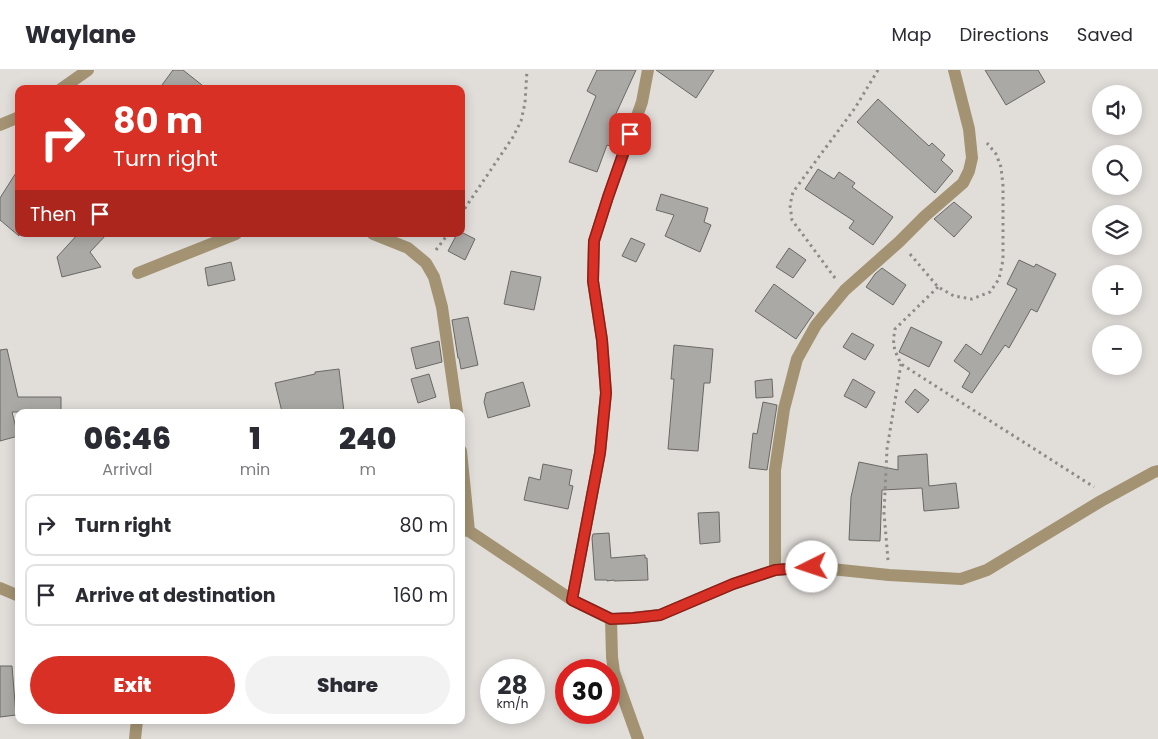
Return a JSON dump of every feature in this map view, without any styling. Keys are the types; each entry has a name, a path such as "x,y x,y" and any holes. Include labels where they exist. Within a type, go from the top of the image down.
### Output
{"street":[{"path":"67,85 88,70"},
{"path":"572,600 600,453 606,393 602,340 593,281 594,241 642,102 648,70"},
{"path":"775,570 776,470 784,409 797,359 816,325 845,290 962,183 969,171 972,158 969,129 954,70"},
{"path":"0,125 15,119"},
{"path":"138,273 228,237"},
{"path":"380,237 408,248 426,263 434,278 442,307 457,409"},
{"path":"465,530 572,600 611,619 633,618 660,615 733,584 775,570 812,567 889,575 961,578 987,570 1109,497 1154,472 1158,472"},
{"path":"0,588 15,594"},
{"path":"611,619 614,672 638,739"},
{"path":"135,739 137,724"}],"path":[{"path":"465,208 513,137 521,121 525,103 527,70"},
{"path":"845,290 792,220 790,205 793,192 855,108 878,70"},
{"path":"899,242 938,287 954,296 972,299 990,292 998,279 1003,260 1003,186 1001,166 996,154 984,139 969,129"},
{"path":"426,263 446,237"},
{"path":"889,575 884,513 892,411 900,364 893,348 893,339 895,330 938,287"},
{"path":"900,364 1109,497"}],"building":[{"path":"173,70 183,70 202,85 162,85"},
{"path":"597,70 636,70 614,118 623,122 613,147 607,145 597,172 569,162 596,96 587,91"},
{"path":"656,70 714,70 696,98"},
{"path":"985,70 1038,70 1045,82 1006,105"},
{"path":"878,99 929,146 932,143 945,155 941,160 953,171 935,193 857,122"},
{"path":"818,169 834,179 839,172 855,183 852,187 893,217 873,245 849,228 854,221 805,189"},
{"path":"15,174 15,233 0,220 0,198"},
{"path":"661,194 708,208 704,222 711,225 700,252 665,236 674,215 656,210"},
{"path":"954,202 972,217 954,237 934,219"},
{"path":"465,234 475,239 465,260 448,251 455,237 465,237"},
{"path":"75,237 104,237 90,252 101,267 62,277 57,257"},
{"path":"631,238 645,244 636,262 622,256"},
{"path":"789,248 806,260 793,278 776,267"},
{"path":"1019,260 1034,267 1036,264 1056,274 1037,312 1031,309 1009,348 1005,345 972,393 962,387 970,373 954,361 966,344 981,355 1017,289 1007,284"},
{"path":"231,262 235,280 208,286 205,268"},
{"path":"882,268 906,285 893,305 866,287"},
{"path":"511,271 541,277 534,310 504,304"},
{"path":"774,284 814,313 796,339 755,311"},
{"path":"468,317 478,365 461,369 452,320"},
{"path":"911,327 942,342 929,367 899,352"},
{"path":"852,333 874,345 865,360 843,347"},
{"path":"439,341 442,362 416,369 411,348"},
{"path":"674,345 713,349 710,383 704,383 698,451 668,449 674,379 671,379"},
{"path":"7,349 18,397 61,397 61,409 15,409 15,412 12,412 15,424 15,437 0,441 0,350"},
{"path":"339,369 344,409 281,409 275,383 315,374 315,372"},
{"path":"429,374 436,397 418,403 411,379"},
{"path":"772,379 773,397 756,398 755,381"},
{"path":"853,379 875,392 866,408 844,396"},
{"path":"523,382 530,406 488,418 484,402 486,393"},
{"path":"915,389 929,400 918,413 905,402"},
{"path":"763,402 777,405 767,470 749,468 753,433 757,434"},
{"path":"927,454 929,486 956,483 959,508 924,511 922,488 882,490 880,541 849,540 851,497 859,462 898,470 898,456"},
{"path":"543,464 572,470 569,485 573,486 568,509 524,500 529,477 540,480"},
{"path":"719,512 720,542 700,544 698,513"},
{"path":"609,533 611,558 645,555 645,558 647,558 648,580 595,580 593,534"},
{"path":"0,666 12,666 15,715 0,717"}],"route":[{"path":"630,134 594,241 593,281 602,340 606,393 600,453 572,600 611,619 660,615 733,584 775,570 812,567"}]}
